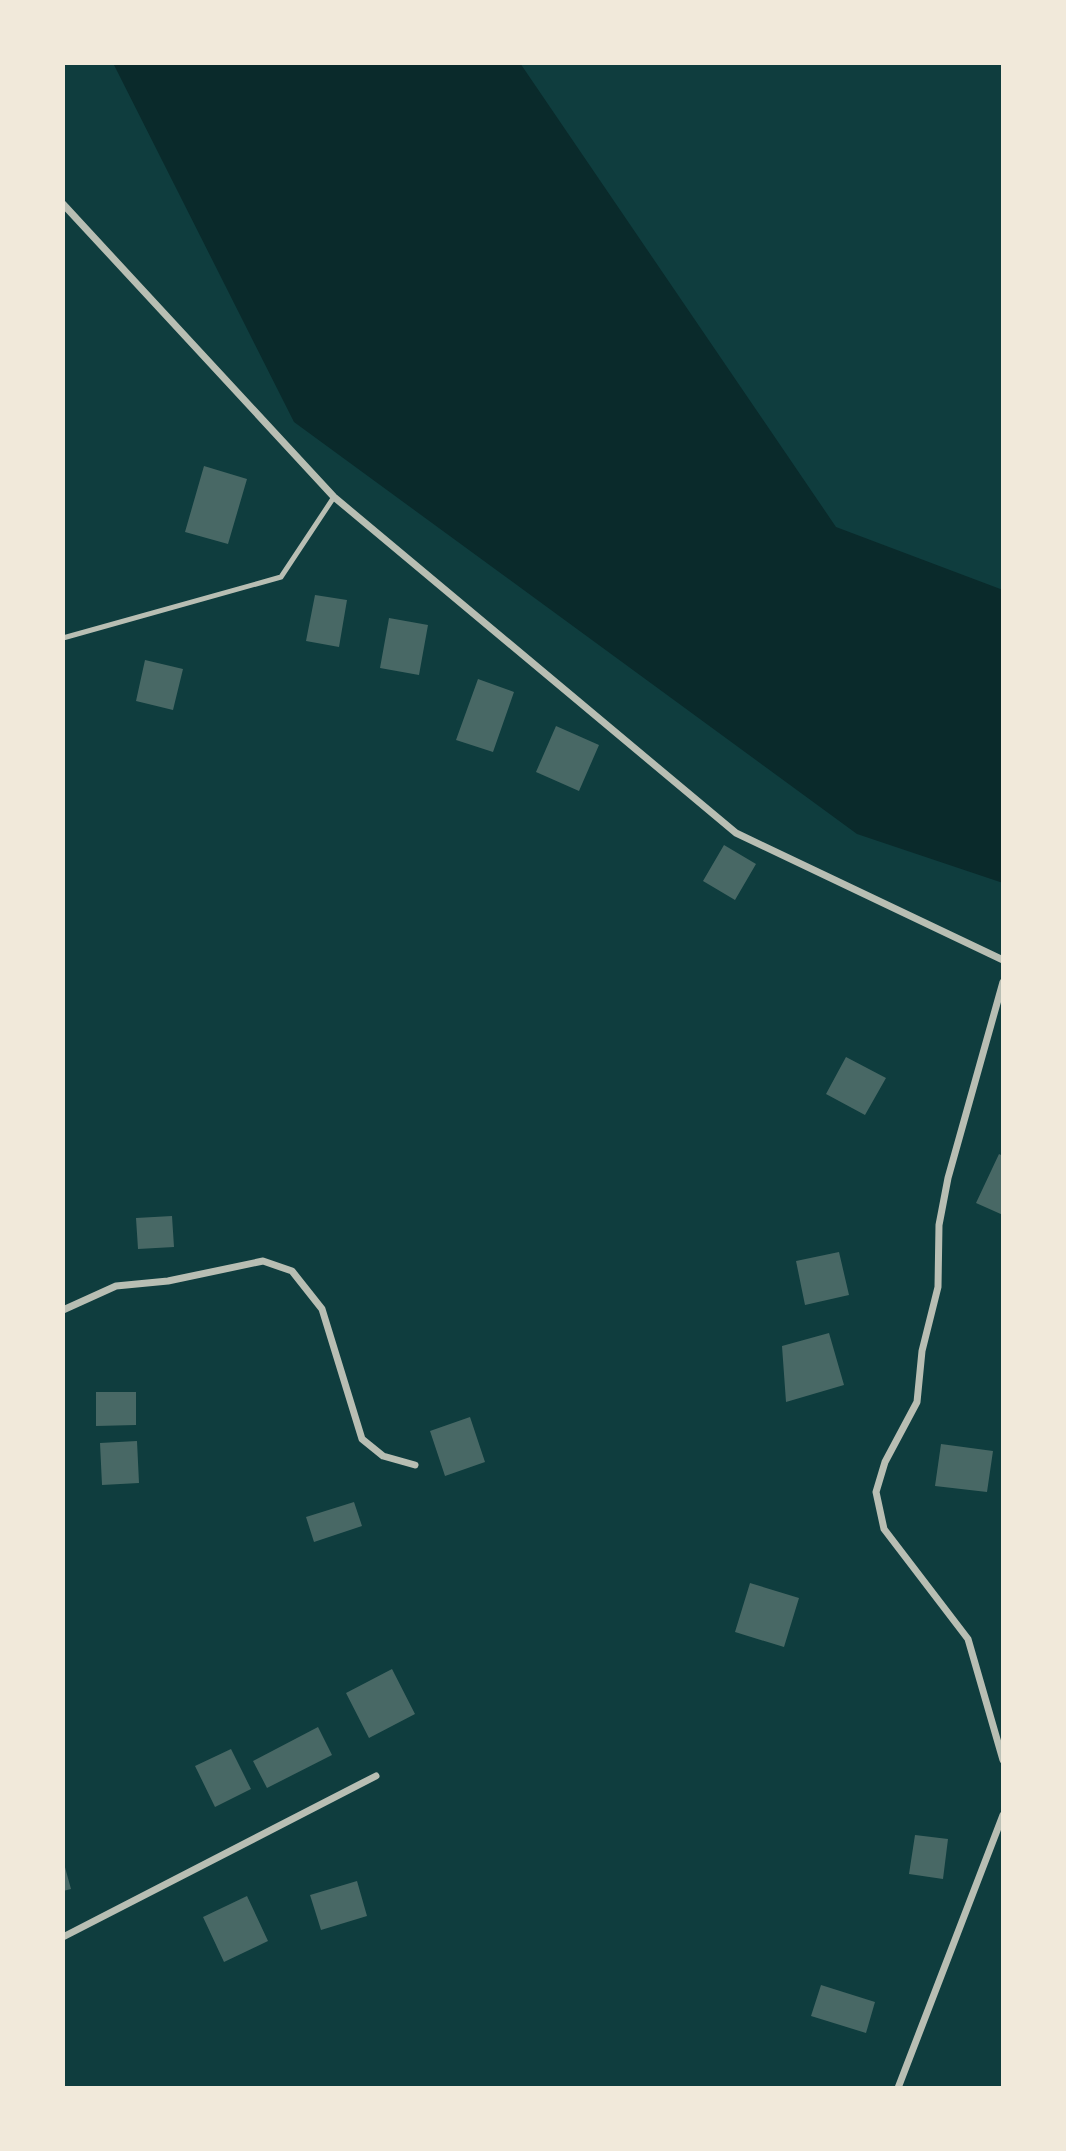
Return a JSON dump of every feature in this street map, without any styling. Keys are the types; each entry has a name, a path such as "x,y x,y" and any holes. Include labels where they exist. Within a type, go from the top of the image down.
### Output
{"street":[{"path":"63,204 334,497 736,832 1003,960"},
{"path":"1003,982 948,1178 939,1225 938,1287 922,1351 918,1402 885,1462 876,1492 884,1529 968,1639 1003,1760"},
{"path":"63,1310 116,1286 167,1281 263,1261 292,1272 322,1309 362,1439 383,1456 415,1465"},
{"path":"63,1937 376,1776"},
{"path":"898,2088 1003,1815"}],"lane":[{"path":"63,638 281,577 334,497"}],"water":[{"path":"113,63 520,63 836,527 1003,590 1003,883 857,834 294,422"}],"building":[{"path":"204,466 247,479 228,544 185,532"},
{"path":"315,595 347,600 339,647 306,641"},
{"path":"389,618 428,625 419,675 380,668"},
{"path":"145,660 183,669 173,710 136,701"},
{"path":"478,679 514,692 493,752 456,740"},
{"path":"556,726 599,745 579,791 536,772"},
{"path":"724,845 756,864 735,900 703,881"},
{"path":"846,1057 886,1078 865,1115 826,1094"},
{"path":"999,1154 1003,1156 1003,1215 976,1203"},
{"path":"172,1216 174,1247 138,1249 136,1218"},
{"path":"839,1252 849,1295 805,1305 796,1261"},
{"path":"829,1333 844,1385 786,1402 782,1346"},
{"path":"96,1392 136,1392 136,1425 96,1426"},
{"path":"470,1417 485,1462 445,1476 430,1431"},
{"path":"137,1441 139,1483 102,1485 100,1443"},
{"path":"941,1444 993,1451 987,1492 935,1486"},
{"path":"354,1502 362,1526 314,1542 306,1517"},
{"path":"750,1583 799,1598 784,1647 735,1632"},
{"path":"392,1669 415,1714 369,1738 346,1693"},
{"path":"318,1727 332,1755 267,1788 253,1761"},
{"path":"231,1749 251,1789 215,1807 195,1766"},
{"path":"915,1835 948,1839 943,1879 909,1874"},
{"path":"63,1860 71,1889 63,1891"},
{"path":"357,1881 367,1916 321,1930 310,1895"},
{"path":"247,1896 268,1941 224,1962 203,1917"},
{"path":"821,1985 875,2002 866,2033 811,2016"}]}
